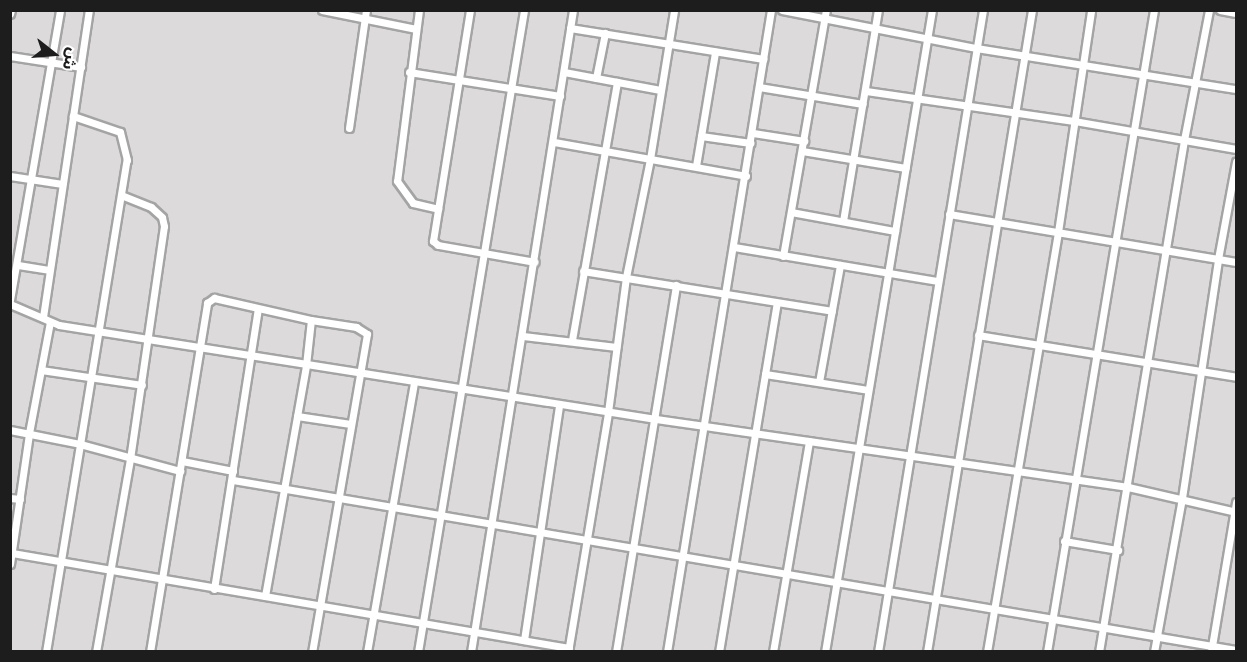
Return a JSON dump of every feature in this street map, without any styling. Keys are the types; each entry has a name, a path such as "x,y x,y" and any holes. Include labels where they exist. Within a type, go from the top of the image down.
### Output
{"street":[{"path":"60,10 33,180 10,302 47,319 98,330 359,374 704,427 754,432 1128,487 1236,512"},
{"path":"10,564 41,370 47,319 49,270 89,10"},
{"path":"322,10 416,29"},
{"path":"350,128 366,10"},
{"path":"419,10 409,72 397,181 412,204 438,209"},
{"path":"470,10 433,241 435,244 535,262"},
{"path":"418,651 524,10"},
{"path":"471,651 489,522 523,336 573,10"},
{"path":"12,553 163,578 214,589 422,622 568,650 608,412 626,277 650,159 674,10"},
{"path":"667,651 753,133 771,10"},
{"path":"782,10 976,48 1236,89"},
{"path":"783,256 826,10"},
{"path":"843,221 878,10"},
{"path":"825,651 932,10"},
{"path":"878,651 983,10"},
{"path":"927,651 1032,10"},
{"path":"987,651 1058,232 1091,10"},
{"path":"1047,651 1154,10"},
{"path":"1099,651 1118,550 1184,140 1209,10"},
{"path":"1220,10 1236,13"},
{"path":"570,28 764,59"},
{"path":"596,78 605,33"},
{"path":"696,166 714,52"},
{"path":"10,56 81,67"},
{"path":"409,72 560,96"},
{"path":"564,72 660,90"},
{"path":"572,340 603,151 617,82"},
{"path":"759,87 863,104"},
{"path":"866,91 1074,121 1236,149"},
{"path":"46,651 127,160 120,132 73,116"},
{"path":"753,133 804,141"},
{"path":"701,136 751,143"},
{"path":"554,142 746,176"},
{"path":"802,151 906,168"},
{"path":"1154,651 1182,498 1218,259 1236,162"},
{"path":"10,176 62,184"},
{"path":"96,651 142,386 164,226 162,216 151,207 122,195"},
{"path":"791,212 895,231"},
{"path":"949,214 1236,262"},
{"path":"734,247 938,281"},
{"path":"18,265 49,270"},
{"path":"819,382 840,265"},
{"path":"583,271 832,311"},
{"path":"616,651 656,419 676,285"},
{"path":"150,651 207,303 210,299 311,321 356,327 365,330 367,334 312,651"},
{"path":"719,651 777,303"},
{"path":"214,589 233,480 258,309"},
{"path":"265,596 306,365 311,321"},
{"path":"978,335 1236,377"},
{"path":"523,336 616,347"},
{"path":"41,370 142,386"},
{"path":"765,374 868,390"},
{"path":"367,651 414,382"},
{"path":"524,640 560,405"},
{"path":"297,416 350,424"},
{"path":"10,430 80,444 180,471"},
{"path":"773,651 809,441"},
{"path":"182,461 233,471"},
{"path":"233,480 1052,617 1212,649 1236,650"},
{"path":"10,498 20,499"},
{"path":"1212,649 1236,502"},
{"path":"1064,541 1118,550"}],"shaded area":[{"path":"11,11 1236,11 1236,651 11,651"}]}
